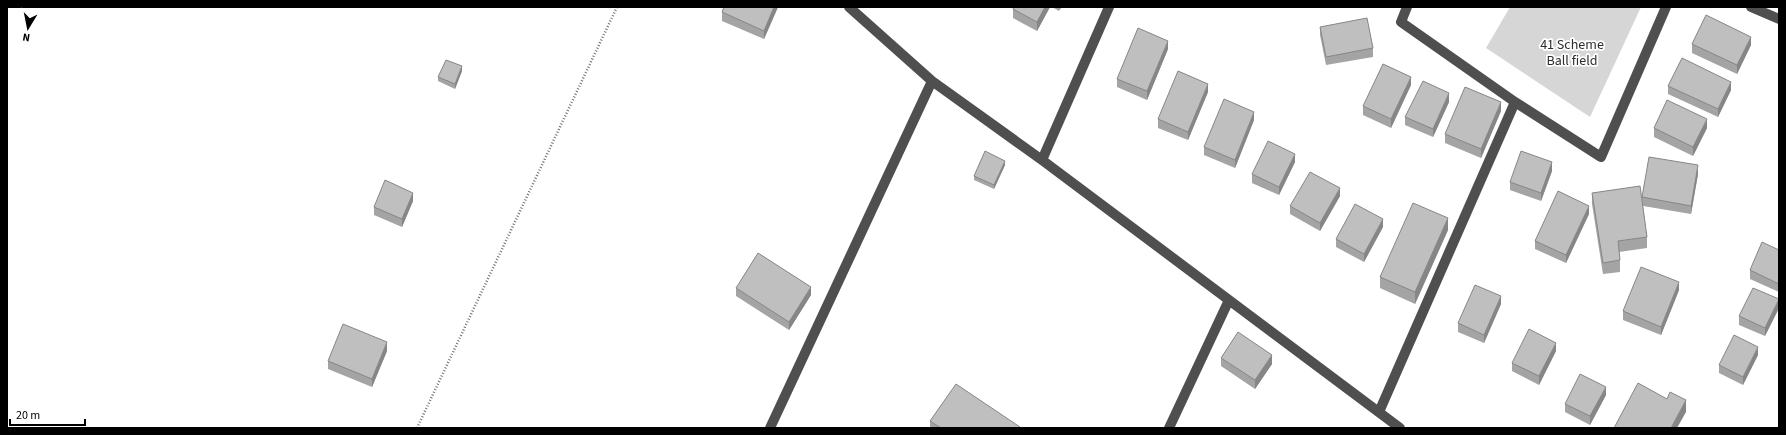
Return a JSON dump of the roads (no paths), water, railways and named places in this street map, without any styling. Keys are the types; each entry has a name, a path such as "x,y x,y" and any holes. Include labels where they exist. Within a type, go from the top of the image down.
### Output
{"street":[{"path":"850,7 932,81 1042,160 1400,428"},
{"path":"1042,160 1109,7"},
{"path":"1407,7 1401,22 1515,102 1601,157 1666,7"},
{"path":"1751,7 1779,20"},
{"path":"770,428 932,81"},
{"path":"1379,412 1515,102"},
{"path":"1168,428 1229,300"}],"park label":[{"name":"41 Scheme Ball field","path":"1572,52"}]}
